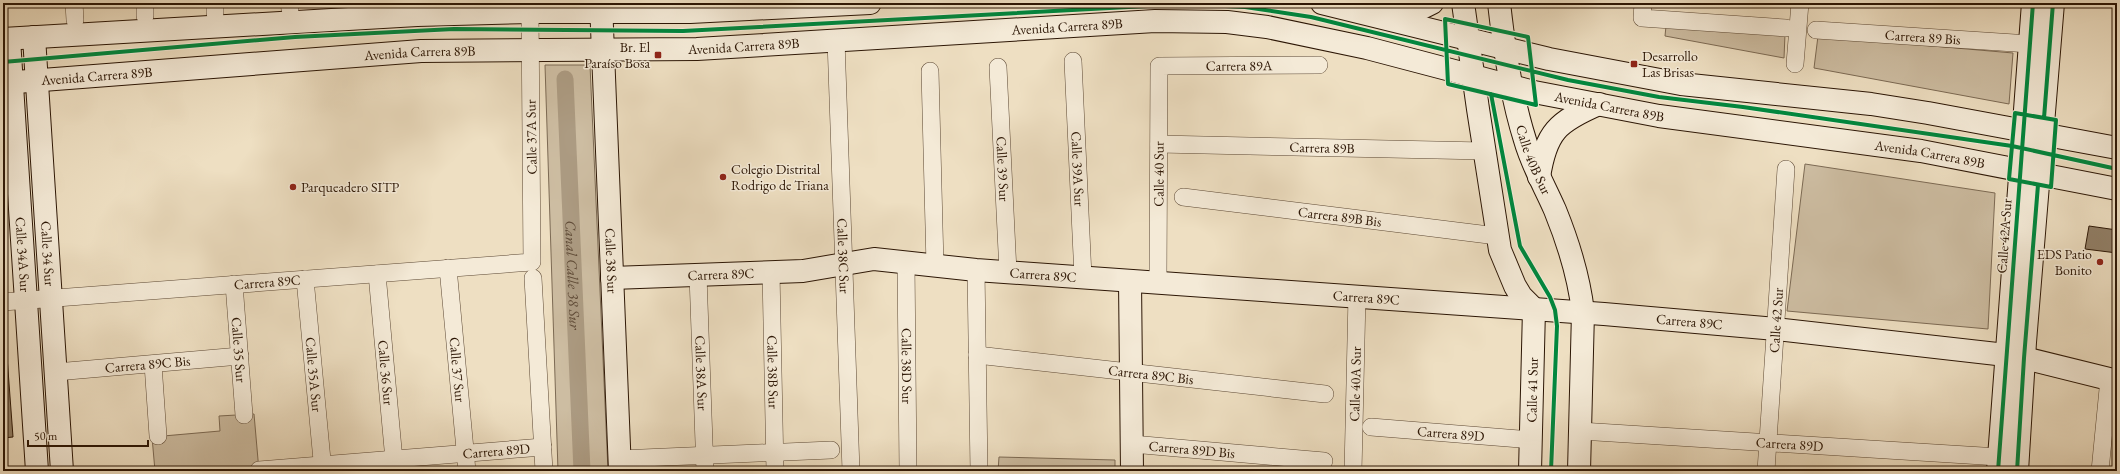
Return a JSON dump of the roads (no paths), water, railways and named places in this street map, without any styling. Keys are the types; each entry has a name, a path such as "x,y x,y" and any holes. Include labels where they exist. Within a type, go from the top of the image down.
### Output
{"street":[{"path":"6,39 538,7 697,12 870,3"},
{"path":"1322,3 1506,48 1681,84 1871,104 2117,148"},
{"path":"1381,17 1414,12 1432,3"},
{"path":"1463,3 1497,236 1510,276 1521,296 1534,309"},
{"name":"Calle 40B Sur","path":"1499,3 1513,86 1525,141 1539,178 1555,210 1571,255 1583,312"},
{"path":"1795,64 1800,3"},
{"name":"Calle 42A Sur","path":"2033,3 2030,44 2033,132"},
{"name":"Calle 42A Sur","path":"1999,464 2015,356 2033,132 2053,3"},
{"name":"Calle 37A Sur","path":"538,7 530,50 533,270 544,471"},
{"name":"Calle 38 Sur","path":"592,8 604,51 619,465"},
{"path":"1643,11 1786,28"},
{"name":"Avenida Carrera 89B","path":"7,82 421,51 604,51 697,49 1155,21 1227,22 1314,36 1513,86 1599,104 1682,119 1906,148 2117,189"},
{"name":"Carrera 89 Bis","path":"1816,30 2030,44"},
{"name":"Calle 34 Sur","path":"34,37 62,471"},
{"name":"Calle 34A Sur","path":"6,39 7,82 26,300 37,471"},
{"name":"Calle 38C Sur","path":"836,40 851,471"},
{"name":"Calle 39A Sur","path":"1073,61 1082,277"},
{"name":"Carrera 89A","path":"1159,66 1319,65"},
{"name":"Calle 40 Sur","path":"1158,282 1159,66"},
{"name":"Calle 39 Sur","path":"998,67 1008,272"},
{"path":"930,71 935,265"},
{"path":"1539,178 1545,147 1552,134 1562,123 1572,116 1599,104"},
{"name":"Carrera 89B","path":"1159,144 1484,151"},
{"name":"Calle 42 Sur","path":"1766,471 1786,169"},
{"name":"Carrera 89B Bis","path":"1182,197 1497,236"},
{"name":"Carrera 89C","path":"612,278 803,271 874,259 976,270 1583,312 1776,329 2015,356 2113,380"},
{"name":"Calle 38D Sur","path":"906,262 908,471"},
{"name":"Carrera 89C","path":"3,302 448,268 533,270"},
{"name":"Calle 37 Sur","path":"448,268 467,471"},
{"path":"976,270 979,471"},
{"name":"Calle 38B Sur","path":"771,272 775,471"},
{"name":"Calle 36 Sur","path":"377,274 394,465"},
{"name":"Calle 38A Sur","path":"698,275 704,463"},
{"name":"Calle 35A Sur","path":"305,279 323,468"},
{"path":"1130,281 1132,471"},
{"name":"Calle 35 Sur","path":"234,284 244,415"},
{"name":"Calle 40A Sur","path":"1353,471 1357,296"},
{"name":"Calle 41 Sur","path":"1530,471 1534,309"},
{"path":"1579,471 1583,312"},
{"name":"Carrera 89C Bis","path":"977,355 1325,394"},
{"name":"Carrera 89C Bis","path":"56,372 240,356"},
{"name":"Calle 42A Sur","path":"2015,356 2017,471"},
{"path":"153,364 158,436"},
{"path":"2100,471 2113,380"},
{"name":"Carrera 89D","path":"1371,427 1531,440"},
{"name":"Carrera 89D","path":"1580,431 1768,443 1999,464"},
{"name":"Carrera 89D Bis","path":"1132,444 1324,461"},
{"name":"Carrera 89D","path":"259,470 394,465 465,453 543,447"},
{"path":"619,465 704,463 774,452 830,450"}],"waterway":[{"name":"Canal Calle 38 Sur","path":"565,79 582,471"}],"place":[{"name":"Br. El Paraíso Bosa","path":"658,55"},
{"name":"Desarrollo Las Brisas","path":"1634,64"},
{"name":"Colegio Distrital Rodrigo de Triana","path":"723,177"},
{"name":"Parqueadero SITP","path":"293,187"},
{"name":"EDS Patio Bonito","path":"2100,262"}]}
